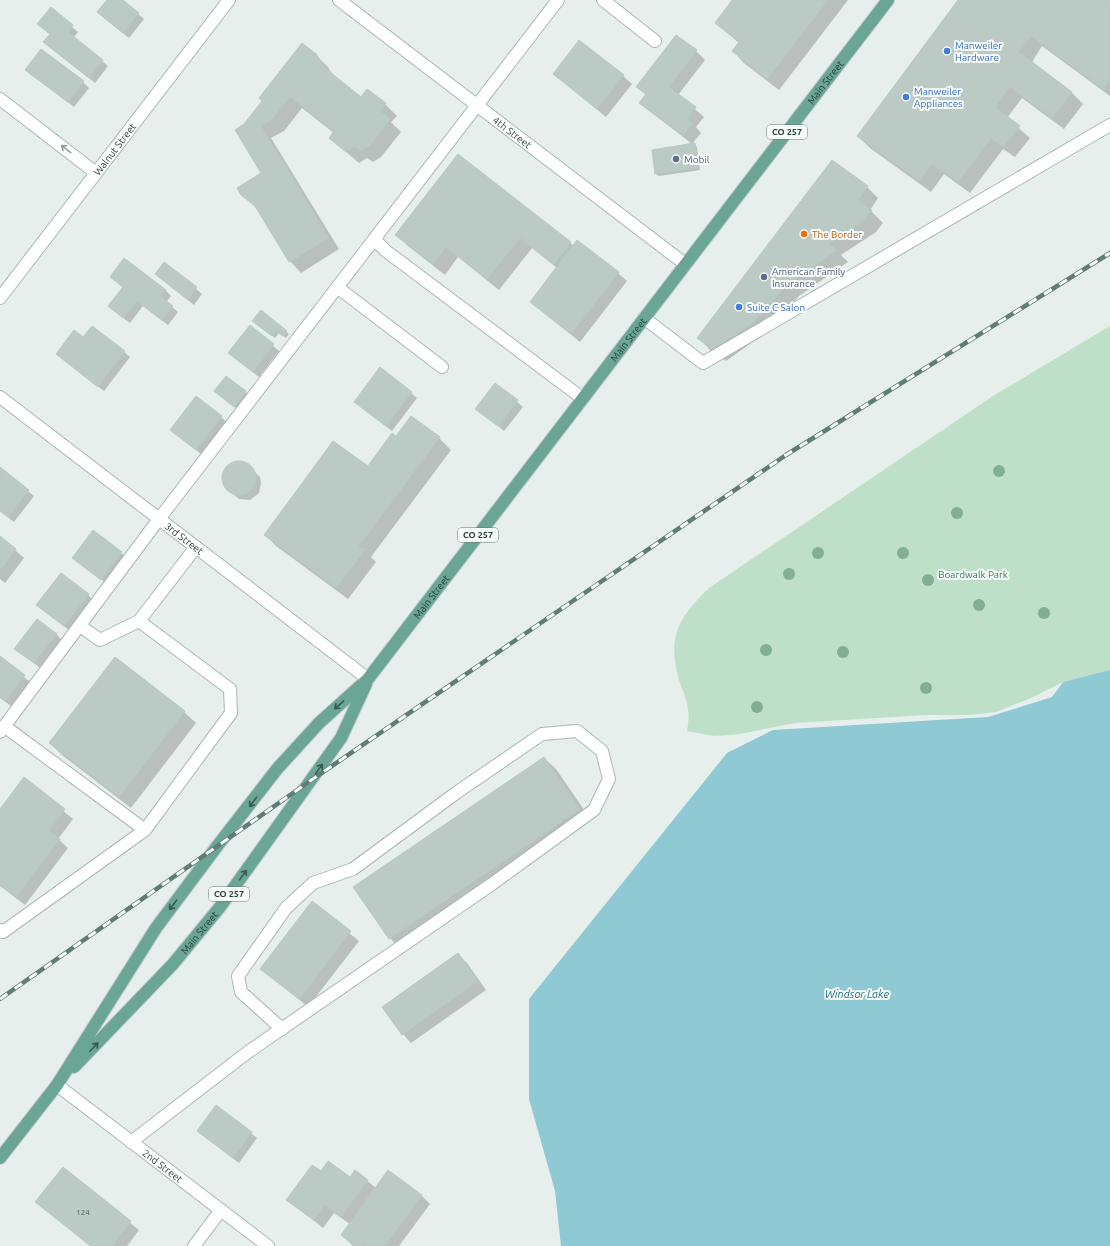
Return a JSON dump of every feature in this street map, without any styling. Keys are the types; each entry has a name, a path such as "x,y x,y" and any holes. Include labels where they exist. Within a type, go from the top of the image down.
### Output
{"main road":[{"name":"Main Street","path":"0,1158 57,1085 156,928 215,849 277,769 319,723 368,679 888,0"},
{"name":"Main Street","path":"57,1085 174,964 220,907 341,738 368,679"}],"street":[{"name":"Walnut Street","path":"0,298 229,0"},
{"name":"4th Street","path":"339,0 686,264"},
{"path":"144,830 2,729 159,519 558,0"},
{"path":"603,0 655,41"},
{"path":"0,99 96,173"},
{"path":"644,318 703,363 1110,125"},
{"path":"374,240 386,251 582,398"},
{"path":"337,287 442,367"},
{"name":"3rd Street","path":"0,397 368,679"},
{"path":"80,626 100,640 139,621 196,547"},
{"path":"0,930 4,932 144,830 231,713 230,689 139,621"},
{"path":"131,1142 282,1028 492,884 594,810 609,779 602,750 577,731 542,734 456,793 352,869 313,883 286,908 238,976 241,992 282,1028"},
{"name":"2nd Street","path":"57,1085 268,1246"},
{"path":"194,1246 221,1210"}],"green space":[{"name":"Boardwalk Park","path":"1110,326 1110,670 1063,682 1029,699 996,712 970,715 925,715 795,723 740,734 714,736 687,731 689,717 676,667 674,653 675,641 678,630 689,609 709,588 993,396"}],"water":[{"name":"Windsor Lake","path":"1110,670 1110,1246 561,1246 555,1191 529,1099 529,999 727,753 773,730 988,717 1052,697 1063,682"}],"building":[{"path":"107,0 123,0 139,13 123,33 97,12"},
{"path":"732,0 828,0 767,79 732,51 739,42 715,23"},
{"path":"958,0 1110,0 1110,80 1103,89 1031,36 1019,52 1072,92 1052,118 1010,87 995,107 1020,126 1003,147 991,138 958,182 932,164 919,181 857,136"},
{"path":"51,7 73,25 68,32 103,60 89,78 43,42 50,34 37,24"},
{"path":"676,35 697,50 669,87 696,107 687,119 693,123 683,136 639,103 646,94 636,87"},
{"path":"579,40 624,75 597,109 553,74"},
{"path":"302,43 316,54 325,68 361,97 367,89 386,103 380,111 390,119 370,146 361,151 355,147 346,152 329,138 334,131 290,97 272,119 261,126 329,238 289,262 255,206 241,195 237,188 261,173 235,130 244,124 262,101 259,98"},
{"path":"41,49 84,81 68,102 25,70"},
{"path":"695,143 698,168 655,174 652,150"},
{"path":"458,154 571,242 554,264 520,238 487,279 446,247 433,264 395,235"},
{"path":"832,160 868,186 858,200 872,210 864,220 829,244 837,250 788,284 755,321 714,350 697,338"},
{"path":"577,240 619,272 571,334 530,302"},
{"path":"124,258 166,290 160,296 173,306 162,320 137,301 123,318 108,306 123,287 110,277"},
{"path":"164,262 197,287 188,300 155,274"},
{"path":"261,310 287,331 283,336 276,331 272,336 252,321"},
{"path":"250,325 274,344 253,372 228,353"},
{"path":"92,326 125,351 98,387 56,354 74,330 83,337"},
{"path":"380,367 412,392 386,426 354,402"},
{"path":"226,376 246,391 234,407 214,391"},
{"path":"495,383 518,400 498,426 475,409"},
{"path":"196,396 222,416 196,450 170,430"},
{"path":"411,416 440,437 358,547 365,550 336,588 264,535 333,441 368,466 392,433 396,436"},
{"path":"242,461 251,466 255,471 255,485 251,490 246,494 236,495 232,494 223,485 222,475 223,471 232,462"},
{"path":"0,467 29,490 8,517 0,511"},
{"path":"93,530 122,552 101,580 72,558"},
{"path":"0,536 16,549 0,570"},
{"path":"61,573 89,594 64,626 36,605"},
{"path":"37,619 57,634 34,663 14,649"},
{"path":"0,656 25,675 5,701 0,697"},
{"path":"115,657 185,711 119,797 49,743"},
{"path":"544,757 580,809 389,939 353,887"},
{"path":"24,777 65,809 49,831 60,839 16,897 0,885 0,809"},
{"path":"312,901 351,931 299,999 260,969"},
{"path":"458,953 478,981 402,1035 382,1007"},
{"path":"216,1105 252,1132 233,1158 197,1131"},
{"path":"328,1161 350,1177 355,1170 368,1180 341,1217 325,1205 314,1220 286,1200 312,1165 321,1171"},
{"path":"63,1167 131,1221 112,1246 91,1246 35,1202"},
{"path":"388,1170 422,1195 385,1246 367,1246 363,1243 362,1246 355,1246 341,1235"}],"railway":[{"path":"0,999 310,781 786,455 1110,253"}],"place":[{"name":"Manweiler Hardware","path":"947,51"},
{"name":"Manweiler Appliances","path":"906,97"},
{"name":"Mobil","path":"676,159"},
{"name":"The Border","path":"804,234"},
{"name":"American Family Insurance","path":"764,277"},
{"name":"Suite C Salon","path":"739,307"}]}
